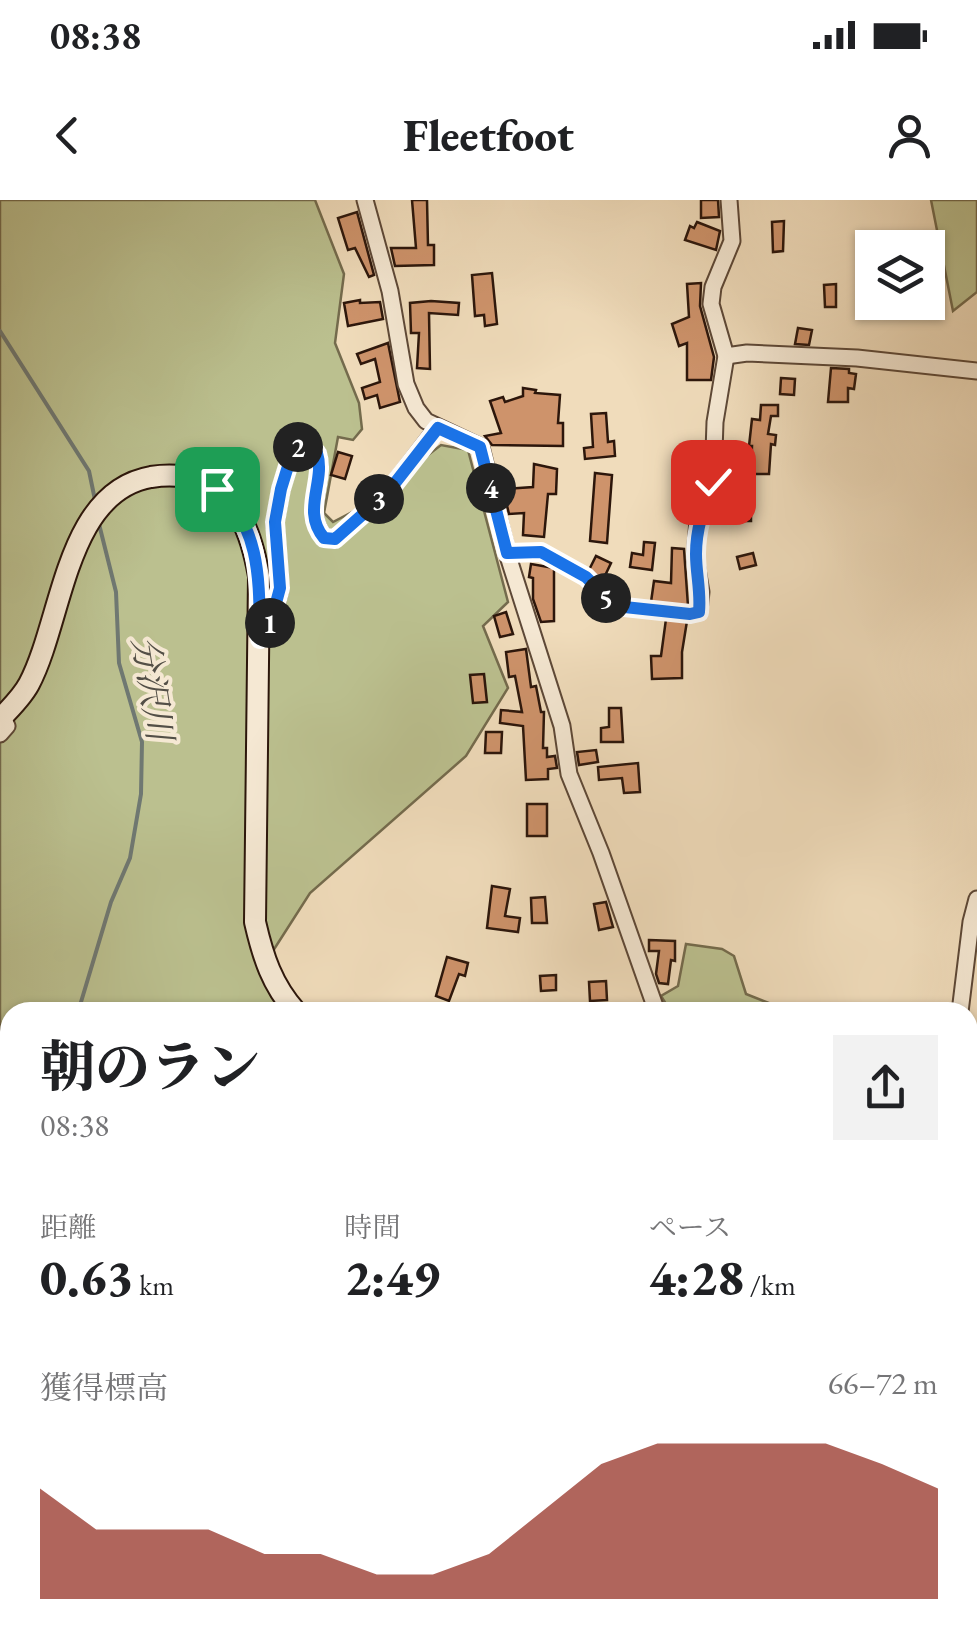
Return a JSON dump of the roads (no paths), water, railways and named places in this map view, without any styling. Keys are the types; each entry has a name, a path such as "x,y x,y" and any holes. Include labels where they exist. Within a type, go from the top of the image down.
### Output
{"street":[{"path":"365,200 390,291 406,384 416,408 426,422 480,447 507,553 562,726 569,774 601,852 653,1002"},
{"path":"699,612 698,520 713,482 716,422 726,356 710,304 712,288 732,242 729,200"},
{"path":"726,356 747,353 857,358 977,371"},
{"path":"260,639 272,618 280,588 275,522 293,450 300,445 317,453 320,463 314,520 324,538 335,539 388,492 438,428"},
{"path":"1,724 28,686 83,532 104,501 140,479 162,476 191,478 217,489 232,502 253,543 259,576 255,922 263,957 288,1002"},
{"path":"961,1002 977,900"}],"lane":[{"path":"507,553 541,552 586,577 615,606 699,612"}],"waterway":[{"name":"分沢川","path":"0,331 89,471 95,500"},
{"name":"分沢川","path":"81,1002 111,902 130,858 141,794 142,742 119,663 116,592 99,524"}]}
